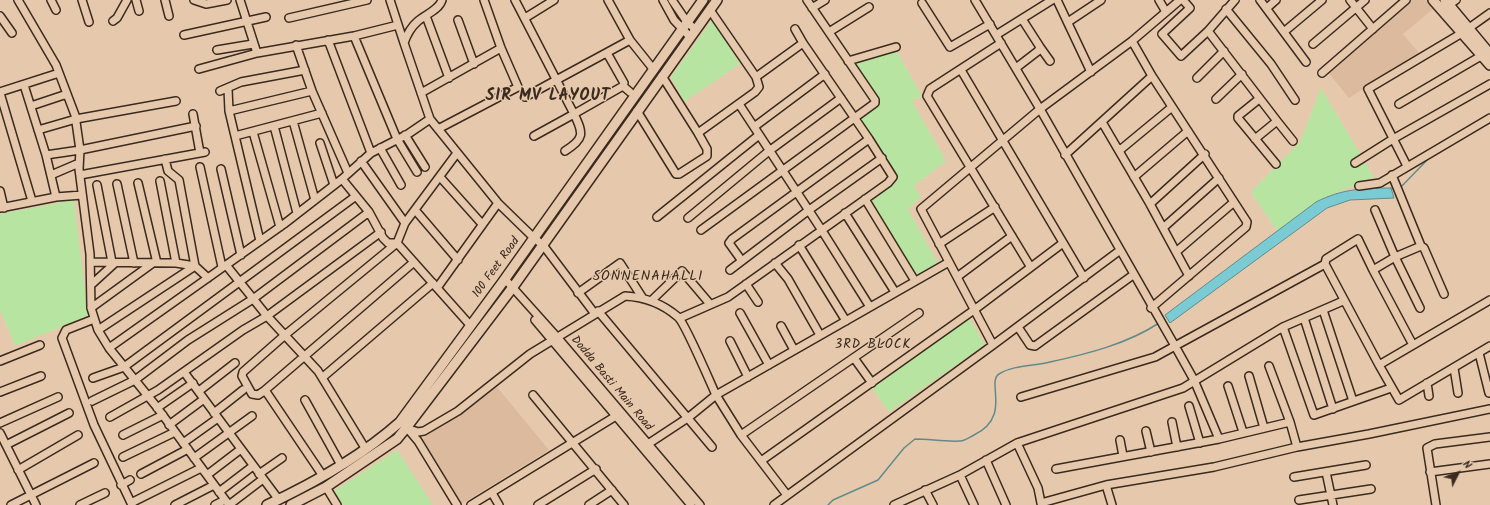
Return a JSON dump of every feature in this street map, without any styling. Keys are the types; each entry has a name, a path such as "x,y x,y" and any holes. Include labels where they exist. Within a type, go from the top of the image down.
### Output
{"main road":[{"name":"100 Feet Road","path":"291,505 326,487 397,439 403,425 470,325 534,238 703,0"},
{"name":"100 Feet Road","path":"267,505 323,476 403,425 512,289 717,0"},
{"path":"1433,0 1465,30 1488,59"},
{"path":"1450,2 1465,30"}],"street":[{"path":"18,0 44,43 59,73 76,119 80,150 80,175 92,284 91,308 98,330 109,348 158,408 227,503"},
{"path":"51,0 56,10"},
{"path":"82,0 88,22"},
{"path":"113,21 117,18 128,0"},
{"path":"136,0 139,12"},
{"path":"165,0 169,16"},
{"path":"194,0 206,4 227,0"},
{"path":"240,0 257,53"},
{"path":"289,18 367,0"},
{"path":"390,0 430,119 498,203 534,238 544,245 578,293 597,312 689,417 712,447"},
{"path":"404,43 409,30 418,20 432,12 442,0"},
{"path":"438,128 518,87 501,48 484,0"},
{"path":"515,0 558,80 581,129 581,136 578,141 565,151"},
{"path":"525,18 554,0"},
{"path":"608,0 630,40 654,70"},
{"path":"663,0 685,26 696,30"},
{"path":"672,0 690,37"},
{"path":"701,230 874,104 875,101 807,0"},
{"path":"812,8 825,0"},
{"path":"975,0 1040,109 1153,311 1194,380 1219,439"},
{"path":"996,35 1052,0"},
{"path":"1057,0 1091,72"},
{"path":"1068,22 1091,3 1101,0"},
{"path":"1159,0 1166,12"},
{"path":"993,345 921,209 1040,109 1132,41 1180,0"},
{"path":"1183,0 1190,8 1162,34 1181,56 1208,31 1235,0"},
{"path":"1260,0 1285,31 1306,62"},
{"path":"1267,8 1276,0"},
{"path":"1285,31 1322,0"},
{"path":"1350,0 1373,29"},
{"path":"1313,44 1364,0"},
{"path":"1322,72 1406,0"},
{"path":"922,3 950,47 990,24"},
{"path":"829,32 869,7"},
{"path":"1226,9 1271,64 1296,100"},
{"path":"698,133 739,104 759,87 756,77 710,10"},
{"path":"1407,166 1368,89 1465,30 1490,13"},
{"path":"0,16 12,33"},
{"path":"426,16 449,78"},
{"path":"184,35 266,17"},
{"path":"1022,19 1050,61"},
{"path":"458,20 474,64"},
{"path":"199,69 257,53 354,36 398,25"},
{"path":"680,318 728,297 892,179 892,174 882,158 795,29"},
{"path":"1208,31 1293,141"},
{"path":"354,36 397,140 418,172"},
{"path":"328,40 371,153"},
{"path":"525,97 630,40"},
{"path":"1132,41 1152,76 1246,219 1246,227 1189,276 1153,311"},
{"path":"756,77 803,43"},
{"path":"1001,43 930,89 927,96 1030,266"},
{"path":"217,50 253,44"},
{"path":"296,45 312,91 348,173"},
{"path":"1016,68 1038,51 1040,47"},
{"path":"421,93 501,48"},
{"path":"848,61 896,48"},
{"path":"1198,78 1224,51"},
{"path":"607,53 624,83 623,86 630,92"},
{"path":"1399,104 1488,59"},
{"path":"260,241 224,90 241,82 305,70"},
{"path":"961,70 1084,278"},
{"path":"32,201 0,93 59,73"},
{"path":"754,127 825,74"},
{"path":"1216,99 1242,74"},
{"path":"637,111 676,174 679,174 707,156 707,149 698,133 662,76"},
{"path":"1065,155 1152,76"},
{"path":"1355,163 1393,139 1490,84"},
{"path":"24,85 46,155 56,197"},
{"path":"534,136 623,86"},
{"path":"229,111 312,91"},
{"path":"31,106 67,94"},
{"path":"688,218 769,151 841,98"},
{"path":"1260,99 1238,116 1238,118 1276,164"},
{"path":"38,130 76,119 176,101"},
{"path":"739,104 809,210 870,307"},
{"path":"1120,150 1172,107"},
{"path":"234,136 322,113"},
{"path":"80,175 203,152 193,114"},
{"path":"1359,186 1380,183 1490,118"},
{"path":"109,348 280,227 342,179 371,153 406,135 430,119"},
{"path":"293,121 315,200"},
{"path":"1102,122 1120,150 1189,276"},
{"path":"1255,139 1277,122"},
{"path":"46,155 80,150 196,126"},
{"path":"274,126 297,213"},
{"path":"1134,177 1188,131"},
{"path":"253,132 280,227"},
{"path":"406,135 425,167"},
{"path":"657,217 759,135"},
{"path":"742,261 730,243 731,240 869,139"},
{"path":"320,143 334,185"},
{"path":"380,148 401,186"},
{"path":"414,262 264,391 258,395 252,394 242,374 285,335 397,243 405,223 416,211 457,153"},
{"path":"1150,204 1204,154"},
{"path":"730,270 809,210 882,158"},
{"path":"165,160 168,171 179,180 195,266"},
{"path":"51,175 79,162"},
{"path":"361,162 405,223"},
{"path":"200,167 224,266 240,282 266,316 323,377 365,448"},
{"path":"222,169 241,255"},
{"path":"1392,175 1421,246 1424,248 1444,294"},
{"path":"440,177 482,224"},
{"path":"1163,228 1219,178"},
{"path":"342,179 369,212 383,238 388,243 397,243 470,325"},
{"path":"160,181 176,264"},
{"path":"138,183 155,263"},
{"path":"117,184 134,263"},
{"path":"97,185 114,262"},
{"path":"0,191 2,208 56,197 82,195"},
{"path":"93,378 124,366 356,196"},
{"path":"865,199 915,281"},
{"path":"1176,252 1234,202"},
{"path":"323,377 435,286 458,260 498,203"},
{"path":"940,244 995,207"},
{"path":"1376,210 1395,257 1420,308"},
{"path":"416,211 458,260"},
{"path":"92,401 135,380 188,340 253,299 369,212"},
{"path":"845,213 895,292"},
{"path":"110,417 148,396 184,372 243,330 266,316 381,232"},
{"path":"957,277 1012,236"},
{"path":"1021,397 1155,357 1325,264 1326,259 1358,239 1413,345"},
{"path":"761,461 974,310 1030,266 1063,243"},
{"path":"799,245 846,321"},
{"path":"1373,270 1374,268 1395,257 1421,246"},
{"path":"774,505 1018,327 1119,251"},
{"path":"90,262 155,263 195,266 208,278"},
{"path":"92,284 114,262"},
{"path":"646,446 689,417 716,395 949,262"},
{"path":"91,308 155,263"},
{"path":"578,293 620,263 642,297"},
{"path":"775,263 788,279 820,335"},
{"path":"1325,264 1343,301 1399,400 1490,346"},
{"path":"98,330 195,266"},
{"path":"651,301 682,271 710,304"},
{"path":"1018,327 1030,345 1035,346 1133,275"},
{"name":"Dodda Basti Main Road","path":"503,281 512,289 646,446 700,505"},
{"path":"746,284 758,302"},
{"path":"403,425 418,432 424,431 458,411 511,368 597,312 625,296 642,297 680,318 716,395 742,435 787,495"},
{"path":"1379,365 1490,300"},
{"path":"894,505 960,475 1017,443 1169,394 1283,327 1343,301"},
{"path":"1323,310 1353,401"},
{"path":"740,313 769,365"},
{"path":"742,435 919,313"},
{"path":"1304,318 1333,409"},
{"path":"94,319 66,330 62,338 94,426 131,504 201,468"},
{"path":"780,326 794,350"},
{"path":"1283,327 1314,415 1391,388"},
{"name":"Dodda Basti Main Road","path":"555,339 616,416 646,446 691,505"},
{"path":"730,341 748,377"},
{"path":"0,361 40,345"},
{"path":"1479,353 1489,393"},
{"path":"854,358 872,383"},
{"path":"199,391 235,363"},
{"path":"1269,366 1290,422 1297,447"},
{"path":"1454,368 1458,393"},
{"path":"184,372 279,500"},
{"path":"0,392 41,376"},
{"path":"1249,376 1264,428"},
{"path":"1428,383 1429,396"},
{"path":"158,408 193,384"},
{"path":"1228,386 1243,432"},
{"path":"141,474 185,446 243,390"},
{"path":"264,391 267,393 323,476"},
{"path":"533,395 596,469 624,505"},
{"path":"0,423 58,397"},
{"path":"170,425 204,399"},
{"path":"305,400 341,465"},
{"path":"1189,406 1200,443"},
{"path":"1017,443 1038,488 1041,503 1106,485 1214,467 1297,447 1490,409"},
{"path":"6,445 69,413"},
{"path":"123,436 163,415"},
{"path":"194,458 252,416"},
{"path":"474,504 616,416"},
{"path":"1172,422 1177,447"},
{"path":"1056,469 1200,443 1290,422"},
{"path":"403,425 418,441 457,505"},
{"path":"1146,431 1152,452"},
{"path":"123,457 175,432"},
{"path":"0,433 36,505"},
{"path":"18,470 78,435"},
{"path":"1436,505 1427,448 1435,444 1490,436"},
{"path":"1120,440 1123,456"},
{"path":"206,475 241,449"},
{"path":"215,505 227,503 282,458"},
{"path":"986,460 1006,505"},
{"path":"11,505 94,463"},
{"path":"1430,472 1490,464"},
{"path":"1294,477 1366,465"},
{"path":"219,492 253,466"},
{"path":"538,505 596,469"},
{"path":"1326,472 1333,505"},
{"path":"960,475 974,505"},
{"path":"121,485 130,480"},
{"path":"175,505 214,485"},
{"path":"1106,485 1112,505"},
{"path":"326,487 337,505"},
{"path":"1299,500 1371,489"},
{"path":"589,505 612,490"},
{"path":"925,490 933,505"},
{"path":"80,505 105,493"},
{"path":"492,493 500,505"}],"shaded area":[{"path":"1411,0 1426,0 1433,9 1403,34 1419,53 1349,98 1327,71"},
{"path":"497,387 549,450 460,505 422,439 462,413"}],"green space":[{"path":"712,20 740,64 684,102 671,77"},
{"path":"896,50 922,96 912,101 946,161 914,186 921,197 908,209 938,263 916,275 869,201 899,179 859,119 880,104 851,63"},
{"path":"1321,88 1374,177 1316,202 1277,231 1251,192 1300,142"},
{"path":"74,200 88,316 15,346 0,310 0,214"},
{"path":"969,318 985,345 889,412 872,388"},
{"path":"397,450 433,505 343,505 334,491"}],"water":[{"path":"1391,188 1394,198 1350,200 1327,208 1170,323 1165,315 1316,202 1335,194 1352,190"}],"waterway":[{"path":"1399,189 1430,157"},
{"path":"828,505 833,500 878,480 904,448 915,439 962,441 985,428 992,419 995,410 995,384 996,378 999,374 1011,369 1092,352 1134,337 1159,323"}],"district":[{"name":"SIR MV LAYOUT","path":"548,97"},
{"name":"SONNENAHALLI","path":"648,278"},
{"name":"3RD BLOCK","path":"873,346"}]}
